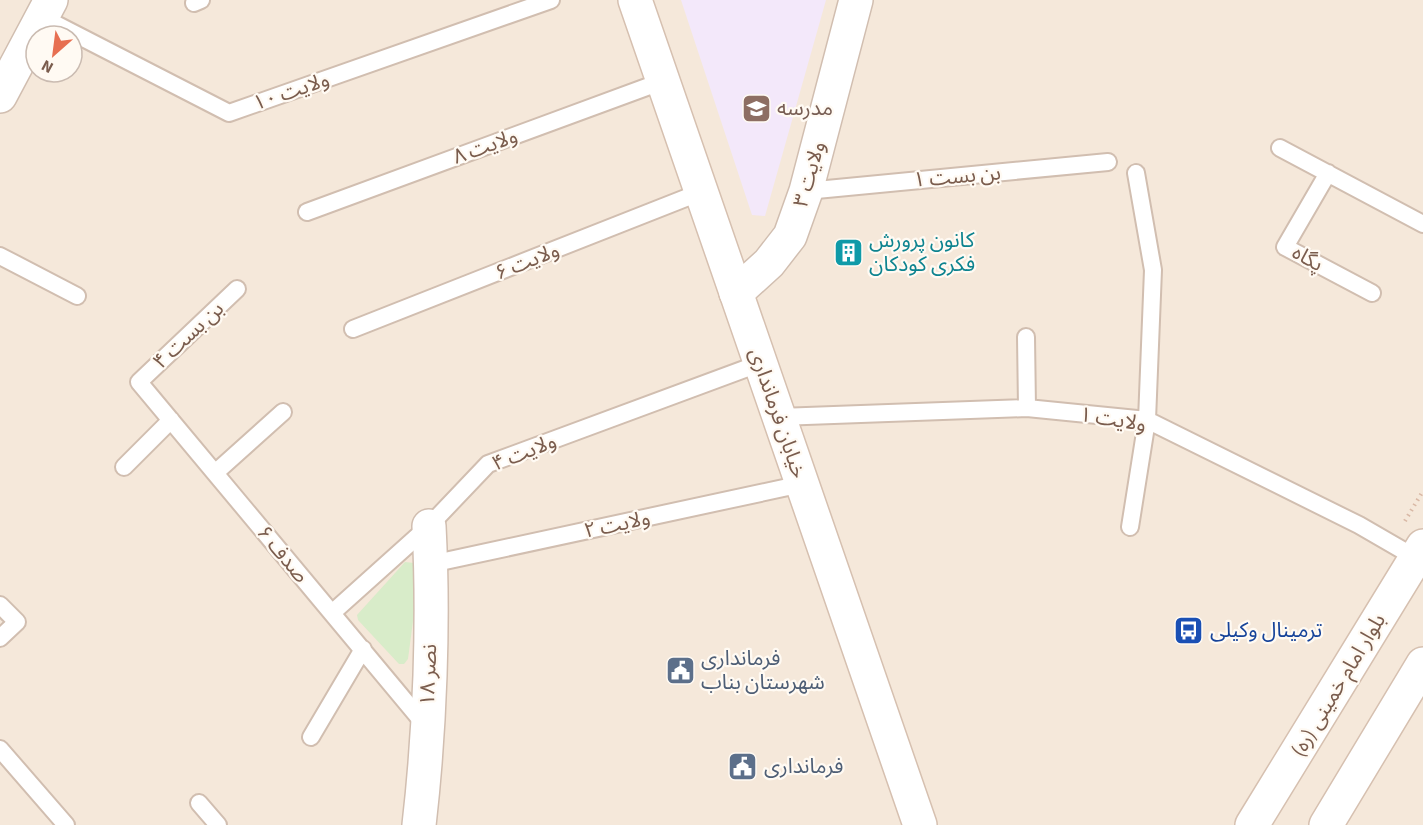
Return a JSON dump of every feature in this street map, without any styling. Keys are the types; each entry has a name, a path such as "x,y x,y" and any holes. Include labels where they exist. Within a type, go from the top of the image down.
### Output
{"main road":[{"name":"خیابان فرمانداری","path":"635,0 920,825"},
{"name":"ولایت ۳","path":"736,293 769,263 790,236 806,191 856,0"},
{"path":"0,96 47,9"},
{"name":"نصر ۱۸","path":"419,825 427,726 431,564 429,526"},
{"name":"بلوار امام خمینی (ره)","path":"1252,825 1419,552"},
{"path":"1326,825 1423,664"}],"lane":[{"name":"ولایت ۱۰","path":"47,9 229,113 551,0"},
{"name":"ولایت ۸","path":"307,212 663,81"},
{"path":"1280,148 1423,224"},
{"name":"بن بست ۱","path":"806,191 1108,162"},
{"path":"1130,526 1147,420 1153,270 1136,173"},
{"name":"پگاه","path":"1328,173 1285,247 1372,293"},
{"name":"ولایت ۶","path":"353,329 701,192"},
{"path":"0,256 77,296"},
{"name":"بن بست ۴","path":"139,382 237,289"},
{"path":"1026,337 1027,408"},
{"name":"ولایت ۴","path":"332,613 429,526 488,464 760,363"},
{"name":"صدف ۶","path":"139,382 427,726"},
{"name":"ولایت ۱","path":"779,417 1027,408 1147,420 1359,525 1419,552"},
{"path":"215,473 283,412"},
{"path":"124,467 171,420"},
{"name":"ولایت ۲","path":"431,564 802,484"},
{"path":"0,605 17,622 0,638"},
{"path":"311,737 363,649"},
{"path":"0,749 58,822"},
{"path":"199,803 218,825"}],"shaded area":[{"path":"0,0 1423,0 1423,825 0,825"},
{"name":"مدرسه","path":"681,0 826,0 765,216 752,215"}],"green space":[{"path":"405,562 414,563 420,568 408,659 404,664 399,664 358,620 357,615"}],"place":[{"name":"مدرسه","path":"756,108"},
{"name":"کانون پرورش فکری کودکان","path":"848,252"},
{"name":"ترمینال وکیلی","path":"1189,630"},
{"name":"فرمانداری شهرستان بناب","path":"680,670"},
{"name":"فرمانداری","path":"743,766"}]}
